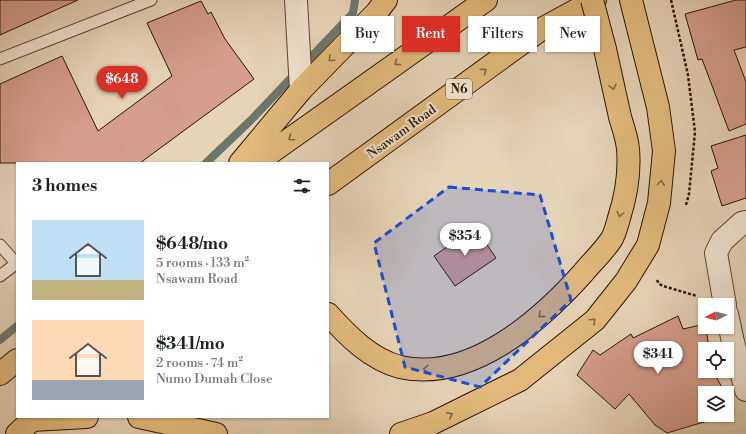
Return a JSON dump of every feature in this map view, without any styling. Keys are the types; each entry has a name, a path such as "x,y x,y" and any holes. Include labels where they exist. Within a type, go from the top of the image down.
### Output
{"main road":[{"path":"241,162 301,90 377,12 386,0"},
{"path":"257,162 486,0"},
{"path":"329,315 348,336 377,358 400,366 424,370 446,367 471,360 504,343 529,325 563,296 611,240 620,218 628,179 628,148 604,49 594,0"},
{"name":"Nsawam Road","path":"329,183 540,30 594,0"},
{"path":"401,434 433,424 520,380 595,320 630,275 648,245 660,203 664,151 658,107 632,0"},
{"path":"0,374 16,361"},
{"path":"28,424 79,418"},
{"path":"144,418 216,434"}],"street":[{"path":"296,0 301,90"},
{"path":"724,298 716,253 722,241 742,223 746,222"},
{"path":"731,334 746,390"}],"lane":[{"path":"0,59 151,0"},
{"path":"0,245 16,262"},
{"path":"0,276 16,264"}],"path":[{"path":"670,0 672,7"}],"highlighted area":[{"path":"449,187 540,195 571,300 480,387 405,367 374,243"}],"building":[{"path":"0,0 78,0 0,35"},
{"path":"736,0 746,0 746,47 734,50 746,82 746,124 729,131 702,59 698,60 685,14"},
{"path":"201,1 208,14 211,12 225,39 254,79 141,162 0,163 0,84 62,56 98,131 172,76 147,23"},
{"path":"746,135 746,198 722,206 711,171 718,168 711,146"},
{"path":"475,227 496,258 455,286 434,256"},
{"path":"678,316 683,329 698,326 698,334 707,334 708,342 698,342 698,378 717,378 721,386 698,386 698,422 704,422 667,433 655,425 629,394 615,409 577,375 593,350 600,355 631,334 633,338"}],"waterway":[{"path":"207,162 251,120 353,13 355,0"},
{"path":"0,340 16,327"}]}
